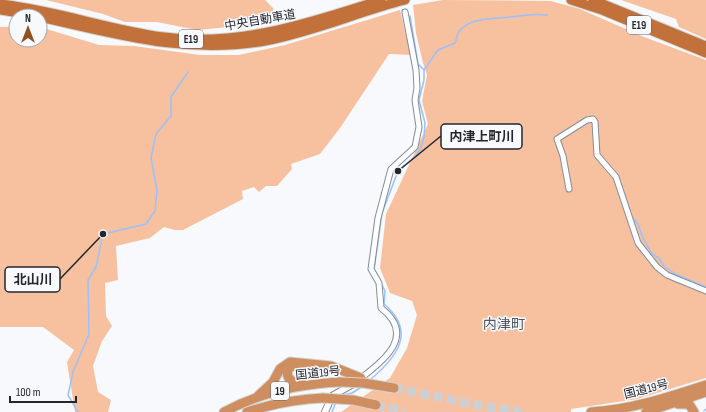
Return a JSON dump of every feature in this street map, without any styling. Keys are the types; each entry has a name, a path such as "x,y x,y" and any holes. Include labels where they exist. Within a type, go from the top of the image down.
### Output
{"highway":[{"name":"中央自動車道","path":"0,4 51,12 148,35 204,39 247,37 280,31 381,0"},
{"name":"中央自動車道","path":"48,18 145,41 183,46 228,45 281,37 405,0"},
{"name":"E19","path":"571,0 602,10 706,53"},
{"name":"E19","path":"593,0 706,46"},
{"path":"298,362 288,369 287,375 293,383 306,385"},
{"path":"258,396 273,382 284,365 298,362 331,366 361,378"},
{"name":"国道19号","path":"224,412 258,396 306,385 339,382 363,383 394,388"},
{"name":"国道19号","path":"591,412 606,411 655,401 706,385"},
{"name":"国道19号","path":"646,412 706,392"},
{"path":"663,406 669,408 684,403 692,409 694,400 706,395"},
{"name":"国道19号","path":"247,412 304,399 323,398 353,400 376,405"},
{"path":"256,412 265,407"}],"street":[{"path":"325,412 332,396 361,378 388,356 392,350 396,334 395,323 391,315 381,308 379,283 371,269 378,218 391,169 415,147 418,136 419,127 415,100 417,88 416,70 405,12"},
{"path":"569,189 564,156 557,139 587,120 593,119 595,122 597,155 616,177 638,243 657,267 667,275 706,291"}],"shaded area":[{"path":"46,0 265,0 273,8 273,23 197,30 157,22 125,22 103,14"},
{"path":"443,0 551,1 580,9 644,37 706,60 706,378 637,399 571,409 571,412 341,412 390,378 407,348 417,315 412,301 390,293 380,268 386,214 428,124 422,101 427,75 416,33 413,5"},
{"path":"621,0 706,0 706,39 679,27 676,19"},
{"path":"400,10 411,55 389,54 340,128 320,154 291,164 292,169 277,186 266,186 259,192 254,187 242,191 243,199 183,230 175,230 164,227 150,238 116,246 118,280 105,283 106,316 112,326 102,341 93,366 98,392 111,400 108,412 75,412 67,362 74,350 43,327 0,327 0,27 8,27 8,48 48,48 48,29 99,45 134,46 200,55 239,55 285,45"}],"waterway":[{"path":"374,270 382,213 398,171 416,156 421,148 424,137 425,123 419,100 424,80 424,70 438,50 455,43 459,31 470,23 489,19 533,14 547,15"},
{"path":"410,16 418,64 424,70"},
{"path":"78,412 68,395 73,372 89,334 88,280 96,267 103,234 146,224 155,211 157,190 151,158 156,134 171,116 171,97 188,72"},
{"path":"632,217 638,224 643,238 652,254 659,258 664,266 675,274 706,287"},
{"path":"370,380 388,362 400,344 400,324 394,314 384,304 385,291 381,283"},
{"path":"343,395 352,393 363,386"},
{"path":"332,412 336,402"}],"tunnel":[{"path":"394,388 477,405 522,412"},
{"path":"376,405 405,412"}],"place":[{"name":"内津上町川","path":"398,171"},
{"name":"北山川","path":"103,234"}],"district":[{"name":"内津町","path":"504,324"}]}
